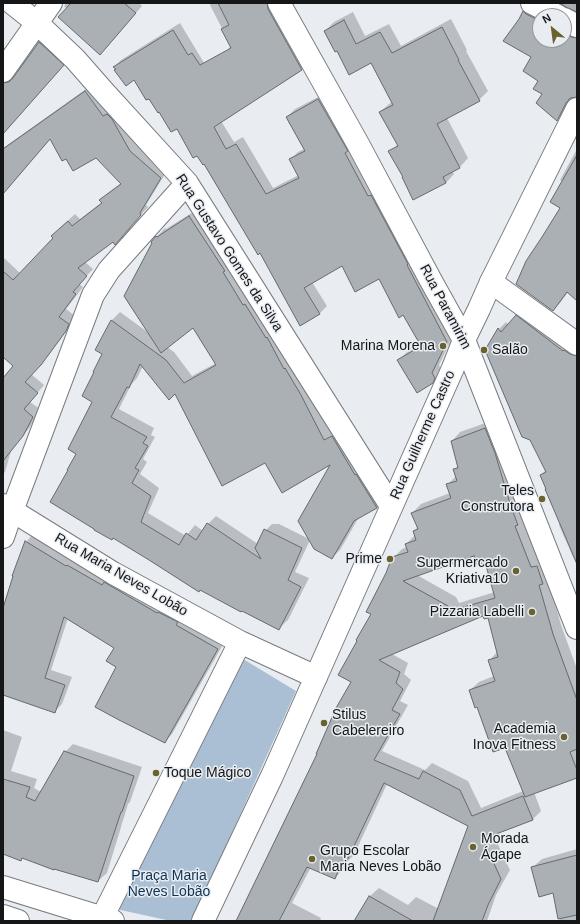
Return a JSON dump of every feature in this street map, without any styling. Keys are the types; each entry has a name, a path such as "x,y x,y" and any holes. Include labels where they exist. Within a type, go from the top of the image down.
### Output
{"street":[{"name":"Rua Gustavo Gomes da Silva","path":"12,3 37,23 75,59 187,183 391,506"},
{"path":"3,71 50,3"},
{"name":"Rua Paramirim","path":"279,3 358,144 464,340 577,628"},
{"path":"532,3 542,8"},
{"name":"Rua Guilherme Castro","path":"316,677 464,340 491,282 577,109"},
{"path":"3,537 7,508 93,295 109,270 187,183"},
{"path":"491,282 577,344"},
{"name":"Rua Maria Neves Lobão","path":"7,508 113,573 240,642"},
{"path":"3,887 107,919 240,642 316,677 272,776 203,921"},
{"path":"3,916 18,921"}],"green space":[{"name":"Praça Maria Neves Lobão","path":"243,659 296,691 192,921 171,921 116,909"}],"building":[{"path":"71,3 124,3 136,13 100,55 58,17"},
{"path":"218,3 267,3 268,9 302,70 214,127 226,149 236,144 266,194 299,178 289,159 305,151 286,117 318,99 348,151 345,153 368,196 371,195 408,264 407,265 447,342 432,373 435,378 433,383 417,393 397,360 421,346 403,315 399,318 379,279 355,292 342,266 304,288 320,314 300,326 260,253 258,255 204,164 203,165 197,156 193,158 177,129 171,132 149,99 146,100 134,80 126,86 114,70 116,69 113,67 173,30 188,55 192,53 200,65 231,48 221,29 229,25"},
{"path":"560,3 577,3 577,12 572,10 572,8 566,7"},
{"path":"523,11 532,17 532,48 572,48 572,37 577,38 577,97 570,98 557,121 536,103 542,94 533,89 538,81 523,71 531,57 503,41"},
{"path":"344,20 356,44 380,32 392,53 442,27 480,101 437,124 460,168 443,177 446,183 413,200 403,177 388,151 398,146 379,112 393,105 371,63 349,75 337,51 335,52 324,31"},
{"path":"39,42 64,65 3,134 3,83 9,82 13,78"},
{"path":"85,91 103,116 107,114 112,119 130,151 161,178 140,213 141,215 115,245 113,242 78,268 87,276 73,292 76,294 59,317 69,324 66,331 41,365 25,382 38,393 24,409 33,417 23,436 3,461 3,378 13,366 3,357 3,271 13,280 53,238 51,236 68,221 72,226 102,203 99,200 121,184 96,158 73,171 66,159 62,161 50,139 3,194 3,149"},
{"path":"577,155 577,301 567,292 553,311 516,284 526,261 560,208 550,202"},
{"path":"189,216 225,271 223,272 243,305 245,304 266,338 267,337 284,369 285,368 301,395 324,440 332,436 377,508 354,521 332,559 314,549 298,521 330,465 282,493 265,463 222,486 175,394 169,400 140,364 129,388 127,387 111,417 147,437 143,443 148,446 135,468 139,470 132,483 151,496 141,522 179,545 186,533 196,540 207,523 261,559 255,548 264,529 302,548 288,580 301,587 279,630 200,590 199,592 113,538 112,540 94,530 50,502 76,454 68,449 92,402 82,396 102,354 95,350 111,320 166,360 184,383 216,365 193,328 161,353 124,296 152,243 151,242 156,236 157,237"},
{"path":"516,315 563,351 564,350 577,356 577,564 540,475 546,472 530,440 522,437 485,350 498,328 501,332"},
{"path":"485,428 495,453 518,525 515,526 531,567 537,566 543,584 539,585 553,634 577,700 577,749 570,752 577,770 577,778 525,797 505,748 493,752 477,707 475,708 469,690 495,681 488,660 498,657 488,618 484,619 483,616 379,660 400,672 396,683 403,689 392,710 400,714 374,760 419,779 423,771 460,790 472,816 523,796 533,820 483,839 501,879 482,921 433,921 468,826 384,783 345,865 341,864 335,879 307,867 279,921 236,921 317,754 336,708 351,682 338,675 371,614 366,612 386,573 392,557 408,552 405,544 416,540 413,531 418,529 411,513 451,498 446,484 457,481 453,469 458,468 451,441","holes":["474,556 477,565 485,562 495,598 450,611 448,606 403,581"]},
{"path":"25,541 66,566 67,565 102,585 104,582 157,613 158,612 178,622 176,625 218,649 165,743 95,707 116,667 106,661 114,648 64,617 45,678 65,685 55,713 3,695 3,608 12,576"},
{"path":"64,751 134,776 98,882 54,870 22,858 21,861 3,854 3,779 30,787 26,797 35,801"},
{"path":"577,855 577,915 558,919 553,893 539,897 531,867"},
{"path":"369,896 413,921 354,921"}],"place":[{"name":"Marina Morena","path":"443,346"},
{"name":"Salão","path":"484,350"},
{"name":"Teles Construtora","path":"542,499"},
{"name":"Prime","path":"390,559"},
{"name":"Supermercado Kriativa10","path":"516,571"},
{"name":"Pizzaria Labelli","path":"532,612"},
{"name":"Stilus Cabelereiro","path":"324,723"},
{"name":"Academia Inova Fitness","path":"564,737"},
{"name":"Toque Mágico","path":"156,773"},
{"name":"Morada Ágape","path":"473,847"},
{"name":"Grupo Escolar Maria Neves Lobão","path":"312,859"}]}
